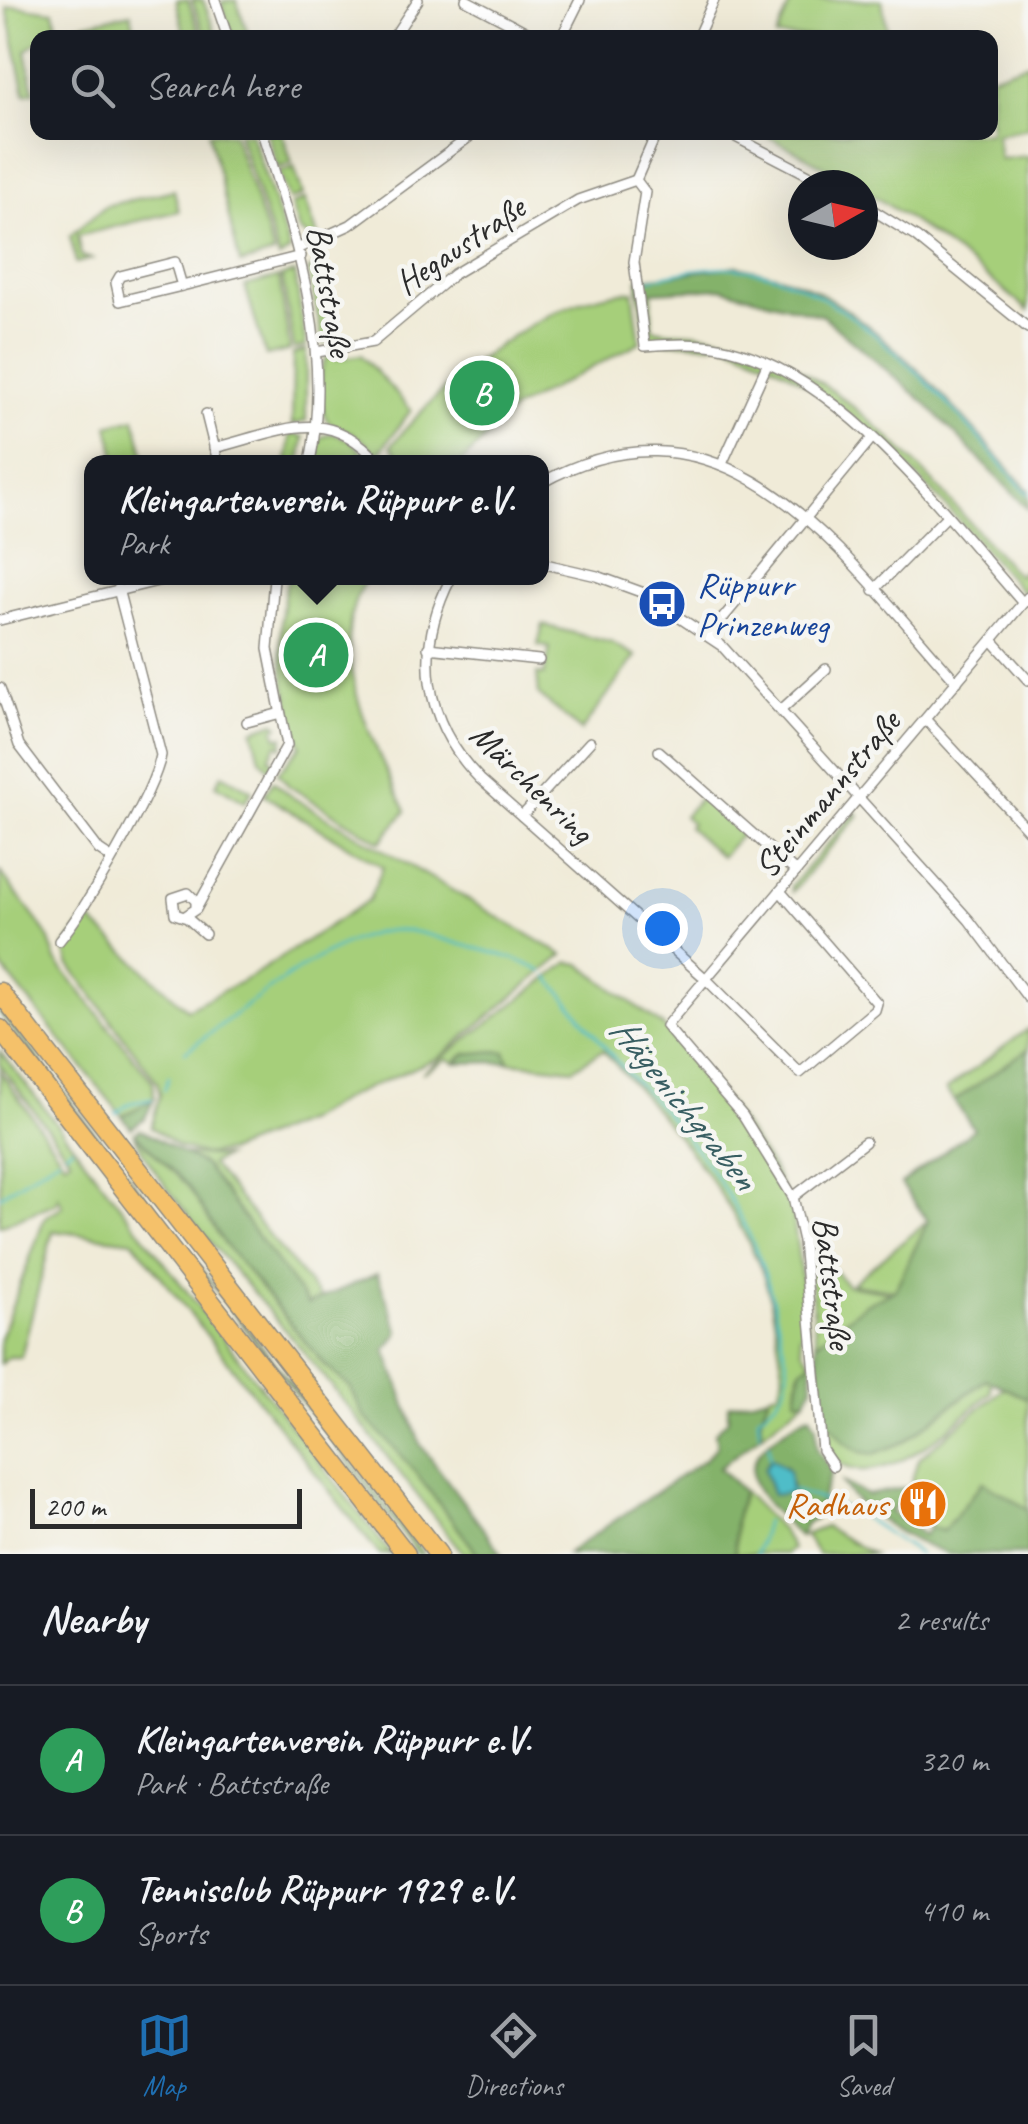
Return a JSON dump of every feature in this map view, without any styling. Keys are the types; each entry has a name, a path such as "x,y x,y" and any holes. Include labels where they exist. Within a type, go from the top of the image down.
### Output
{"highway":[{"path":"0,992 438,1554"},
{"path":"0,1029 406,1554"}],"street":[{"path":"215,0 225,30"},
{"path":"398,30 418,0"},
{"path":"466,0 523,30"},
{"path":"565,30 580,0"},
{"path":"701,30 714,0"},
{"name":"Battstraße","path":"265,140 300,252 317,352 311,455"},
{"path":"182,286 175,262 120,276 116,282 120,300 182,286 300,252 350,225 465,140"},
{"path":"654,140 636,180 645,192 634,262 645,346 704,345 768,365 814,392 872,438 1025,600"},
{"path":"741,140 799,170"},
{"name":"Hegaustraße","path":"317,352 373,342 454,274 578,200 636,180"},
{"path":"878,213 916,236 1028,328"},
{"path":"722,464 768,365"},
{"path":"206,414 216,455"},
{"path":"214,448 315,426 352,435 371,455"},
{"path":"709,635 872,438"},
{"path":"549,479 587,462 640,452 678,452 722,464 767,487 806,517 957,682"},
{"path":"874,590 946,517"},
{"path":"549,565 618,582 654,599 709,635 860,796 987,941 1028,998"},
{"path":"0,620 137,585"},
{"path":"186,917 196,910 287,745 268,648 273,585"},
{"name":"Märchenring","path":"449,585 434,620 428,648 430,698 447,740 476,775 706,979 800,1073 875,1010 874,997 780,891"},
{"path":"58,941 75,921 111,858 161,755 118,589"},
{"name":"Steinmannstraße","path":"666,1026 1025,600"},
{"path":"992,640 1028,680"},
{"path":"428,648 539,660"},
{"path":"782,709 826,669"},
{"path":"0,688 20,745 99,850 111,858"},
{"path":"246,722 278,714"},
{"path":"926,720 1028,830"},
{"path":"522,816 590,742"},
{"path":"659,751 796,872"},
{"path":"196,910 192,895 176,896 173,910 205,934"},
{"name":"Battstraße","path":"666,1026 742,1116 793,1197 802,1241 822,1450 833,1466"},
{"path":"793,1197 865,1142"}],"green space":[{"path":"176,0 188,0 199,30 183,30"},
{"path":"192,0 203,0 214,30 203,30"},
{"path":"236,0 247,30 231,30 221,2"},
{"path":"792,0 882,0 887,30 779,30"},
{"path":"7,8 54,11 57,26 52,30 30,30 30,48 26,51 30,93 25,94"},
{"path":"131,13 135,30 54,30"},
{"path":"1028,63 1028,128 998,134 998,74"},
{"path":"211,140 235,140 274,254 240,264"},
{"path":"240,140 253,140 290,251 279,258"},
{"path":"269,140 284,140 292,163 278,168"},
{"path":"774,140 997,140 1000,159 1028,156 1028,310 963,258 878,199 878,170 830,170"},
{"path":"294,167 303,195 289,200 279,172"},
{"path":"174,190 179,211 77,236 81,256 92,259 76,263 70,236 105,206"},
{"path":"305,199 318,237 312,239 299,231 291,205"},
{"path":"737,266 814,289 880,336 932,385 1028,490 1028,509 924,402 823,316 721,288 639,293 638,279"},
{"path":"321,267 329,342 323,343 309,270"},
{"path":"295,273 306,346 294,349 282,276"},
{"path":"279,277 290,350 266,356 245,286"},
{"path":"652,290 652,328 716,336 750,345 833,391 930,479 1018,576 1028,566 1028,585 1022,592 884,444 806,383 715,340 713,344 648,341 639,293"},
{"path":"633,291 640,342 514,409 469,455 398,455 391,446 439,395 498,346 565,308 599,296"},
{"path":"306,350 306,421 292,425 293,354"},
{"path":"334,355 336,359 361,355 411,410 380,452 374,452 363,440 336,427 325,416 321,371 327,357"},
{"path":"135,418 144,455 115,455 108,425"},
{"path":"331,433 351,440 365,455 316,455 320,438"},
{"path":"290,434 304,437 301,455 288,455"},
{"path":"287,585 364,585 354,605 349,634 351,665 368,727 406,811 380,842 289,786 278,773 301,746 282,663"},
{"path":"543,625 612,643 636,656 581,731 539,695 537,674 544,675 550,648 538,645"},
{"path":"275,722 279,726 274,729 277,738 283,736 282,747 277,744 269,758 274,763 270,770 260,759 253,730"},
{"path":"222,774 252,791 245,802 216,785"},
{"path":"273,781 294,798 563,955 440,1057 351,1095 306,1121 230,1151 205,1155 179,1147 151,1127 160,1095 157,1082 69,964 65,947 87,917 187,1009 252,976 369,900 383,867 264,795"},
{"path":"701,797 742,834 721,857 688,827 691,823 684,816"},
{"path":"856,812 859,815 792,892 791,886"},
{"path":"0,872 47,934 56,961 153,1082 154,1099 122,1116 0,965"},
{"path":"569,962 580,964 664,1027 727,1102 774,1171 793,1215 808,1329 800,1335 802,1349 812,1361 799,1373 796,1399 805,1400 762,1434 760,1420 769,1395 779,1391 784,1375 761,1269 711,1180 603,1050 573,1069 509,1062 505,1052 459,1057 456,1063 447,1059 422,1073"},
{"path":"0,1008 103,1143 101,1145 0,1014"},
{"path":"1028,1029 1028,1049 954,1101 946,1090"},
{"path":"1028,1049 1028,1399 986,1379 904,1442 874,1454 861,1452 843,1441 826,1418 816,1343 864,1305 895,1290 928,1221 901,1184 974,1129 954,1101"},
{"path":"0,1051 391,1554 379,1554 133,1241 53,1231 21,1357 9,1357 0,1364 0,1339 45,1217 63,1206 58,1197 56,1203 0,1226 0,1071 64,1162 70,1159 0,1065"},
{"path":"505,1052 509,1062 456,1063 465,1054"},
{"path":"154,1099 145,1118 131,1128 122,1116"},
{"path":"140,1129 205,1166 308,1304 377,1274 399,1332 386,1350 420,1444 502,1554 478,1554 404,1458 364,1416 350,1387 325,1365 224,1243 188,1186 135,1134"},
{"path":"135,1134 188,1186 224,1243 324,1365 350,1387 364,1416 404,1458 478,1554 464,1554 181,1206"},
{"path":"110,1152 424,1554 418,1554"},
{"path":"185,1154 225,1157 211,1164 321,1299 308,1305 205,1166"},
{"path":"928,1221 895,1290 851,1284"},
{"path":"807,1239 847,1285 891,1292 864,1305 816,1343"},
{"path":"812,1361 813,1386 805,1400 796,1399 801,1369"},
{"path":"991,1379 991,1392 936,1439 890,1465 868,1470 847,1467 828,1454 824,1411 843,1440 861,1452 904,1442"},
{"path":"1005,1387 1028,1399 1028,1509 983,1482 943,1532 923,1523 932,1504 910,1487 918,1459"},
{"path":"769,1395 760,1420 762,1434 719,1468 743,1491 735,1522 735,1554 566,1554 705,1459 717,1446 715,1433 728,1419 728,1405"},
{"path":"810,1415 816,1426 817,1449 832,1471 814,1520 806,1523 800,1537 756,1488 753,1463 776,1436","holes":["769,1462 786,1467 793,1492 773,1494 764,1469"]},
{"path":"842,1482 867,1495 910,1487 911,1492 890,1512 924,1535 930,1527 943,1531 983,1482 1028,1509 1028,1554 938,1551 873,1515"},
{"path":"743,1491 783,1532 792,1549 785,1554 735,1554 735,1522"},
{"path":"825,1527 872,1554 818,1554 804,1535"}],"water":[{"path":"771,1458 789,1471 791,1493 773,1495 764,1469"}],"waterway":[{"path":"644,280 701,269 736,268 778,277 819,296 898,354 1028,494"},
{"name":"Hägenichgraben","path":"185,1052 314,960 370,934 396,930 422,933 504,956 543,972"},
{"name":"Hägenichgraben","path":"548,977 707,1164 758,1254 788,1375 781,1394 758,1417 760,1435"},
{"name":"Hägenichgraben","path":"164,1090 169,1077"},
{"path":"116,1113 130,1103 152,1099"},
{"path":"66,1152 72,1147"},
{"path":"0,1196 59,1157"},
{"path":"769,1445 770,1458"},
{"path":"792,1490 852,1510 919,1554"},
{"name":"Hägenichgraben","path":"756,1554 766,1521"}],"place":[{"name":"Tennisclub Rüppurr 1929 e.V.","path":"482,393"},
{"name":"Rüppurr Prinzenweg","path":"662,604"},
{"name":"Kleingartenverein Rüppurr e.V.","path":"316,655"},
{"name":"Radhaus","path":"923,1504"}]}
